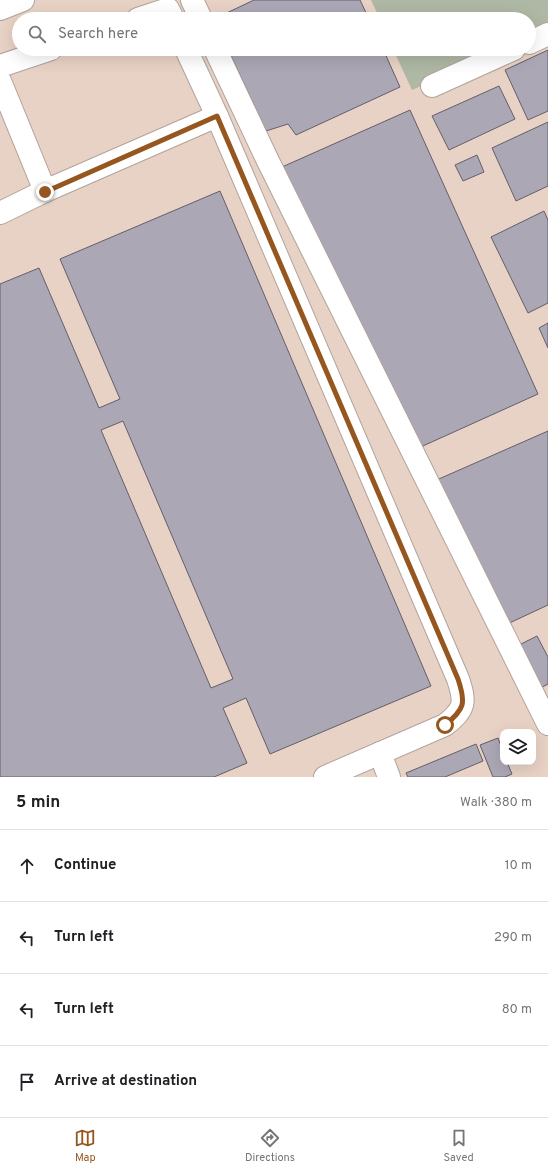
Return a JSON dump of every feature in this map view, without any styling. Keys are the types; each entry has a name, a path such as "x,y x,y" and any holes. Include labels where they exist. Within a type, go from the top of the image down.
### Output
{"street":[{"path":"0,9 22,0"},
{"path":"192,0 198,12"},
{"path":"159,12 168,9 170,12"},
{"path":"536,39 548,34"},
{"path":"0,66 30,56"},
{"path":"189,56 217,116 463,692 463,704 458,715 445,725 325,777"},
{"path":"218,56 271,166 548,724"},
{"path":"432,86 498,56"},
{"path":"0,81 45,192"},
{"path":"0,213 217,116"},
{"path":"380,753 389,777"}],"shaded area":[{"path":"0,0 548,0 548,777 0,777"}],"green space":[{"path":"371,0 548,0 548,31 536,36 536,12 377,12"},
{"path":"396,56 490,56 412,90"}],"building":[{"path":"254,0 360,0 366,12 229,12"},
{"path":"548,50 548,111 528,120 505,70"},
{"path":"231,56 386,56 400,87 296,135 288,124 266,131"},
{"path":"499,86 515,119 449,150 432,116"},
{"path":"410,110 538,394 414,450 282,167"},
{"path":"548,122 548,186 516,201 492,148"},
{"path":"477,155 484,172 463,181 455,165"},
{"path":"220,191 431,686 270,754 246,698 223,708 247,763 214,777 0,777 0,284 39,268 99,408 120,399 60,259","holes":["123,421 233,679 211,688 101,430"]},
{"path":"544,211 548,220 548,303 528,313 491,237"},
{"path":"548,323 548,348 539,328"},
{"path":"548,431 548,605 503,626 432,482"},
{"path":"537,636 548,657 548,684 537,690 515,647"},
{"path":"498,738 500,744 500,765 508,765 512,774 505,777 493,777 480,745"},
{"path":"476,744 483,761 445,777 408,777 406,773"}],"route":[{"path":"45,192 217,116 463,692 463,704 458,715 445,725"}]}
